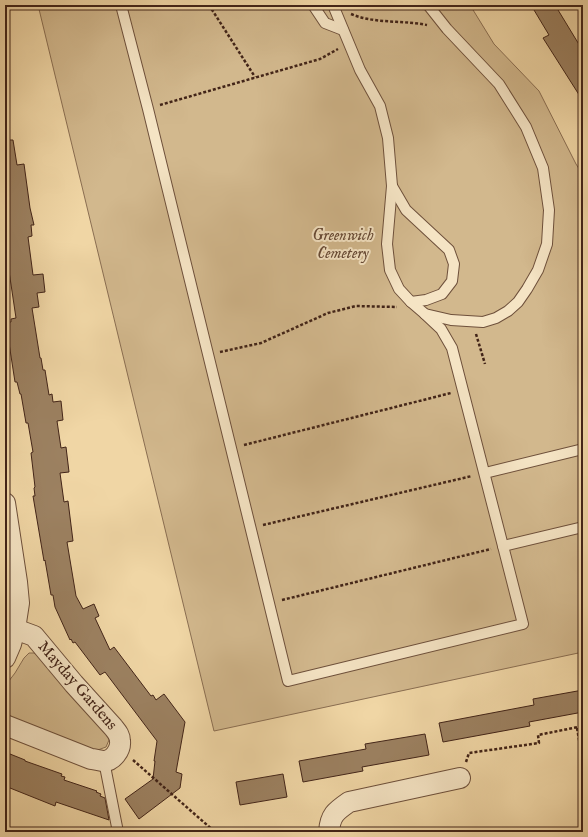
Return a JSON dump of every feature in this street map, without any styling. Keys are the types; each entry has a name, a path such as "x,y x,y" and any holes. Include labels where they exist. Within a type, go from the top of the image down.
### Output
{"street":[{"name":"Mayday Gardens","path":"5,503 19,603 15,629 5,658"},
{"name":"Mayday Gardens","path":"15,629 34,636 74,684 119,734 121,743 119,749 110,760 104,761"},
{"path":"5,725 92,759 104,761"},
{"path":"330,832 330,824 336,811 349,802 460,778"}],"lane":[{"path":"121,5 148,109 288,681 523,624 452,348 441,329 399,289 390,270 387,244 392,186 388,138 380,106 360,70 334,6"},
{"path":"313,5 325,23 344,30"},
{"path":"418,308 451,320 473,322 483,322 496,318 508,311 518,302 538,270 546,244 549,210 543,168 526,126 499,84 447,29 428,5"},
{"path":"392,186 406,210 449,250 454,264 452,281 442,294 426,300 418,308"},
{"path":"485,473 583,449"},
{"path":"503,546 583,527"},
{"path":"104,761 118,832"}],"path":[{"path":"209,5 255,78"},
{"path":"334,6 359,17 382,22 413,22 447,29"},
{"path":"148,109 320,59 349,43"},
{"path":"208,355 261,343 328,313 356,306 418,308"},
{"path":"473,322 485,364"},
{"path":"231,448 463,390"},
{"path":"250,528 485,473"},
{"path":"269,603 503,546"},
{"path":"460,778 469,753 539,743 538,735 583,726"},
{"path":"576,728 581,751 583,751"},
{"path":"119,749 216,832"}],"green space":[{"name":"Greenwich Cemetery","path":"38,5 470,5 494,44 539,91 583,175 583,652 214,731"},
{"path":"29,653 34,653 40,656 108,735 109,740 106,747 95,751 5,718 5,686"}],"building":[{"path":"531,5 555,5 583,51 583,101 543,38 549,35"},
{"path":"5,140 13,140 17,165 24,164 34,225 31,225 32,236 28,237 33,275 43,274 45,292 37,293 39,307 32,308 40,358 43,370 45,370 49,395 52,394 53,402 61,401 63,420 57,421 61,448 66,447 69,472 60,473 64,502 68,501 73,541 67,542 76,596 83,609 94,604 99,616 95,618 110,650 114,647 151,696 153,695 156,700 164,694 185,722 176,772 182,774 180,788 139,819 125,799 153,779 157,741 105,672 100,675 75,642 73,643 71,639 70,640 55,607 53,595 51,595 45,560 44,561 33,496 35,496 35,487 31,453 33,452 21,394 17,382 15,382 7,330 7,322 11,322 11,319 16,318 6,251"},
{"path":"583,690 583,712 529,722 530,726 443,742 439,723 534,705 533,699"},
{"path":"425,734 429,755 362,767 363,771 303,782 299,761 366,749 365,744"},
{"path":"5,754 9,756 10,754 62,774 61,776 65,777 64,780 97,791 96,792 101,794 100,796 105,798 109,820 56,802 55,806 5,786"},
{"path":"283,774 287,797 240,805 236,782"}]}
